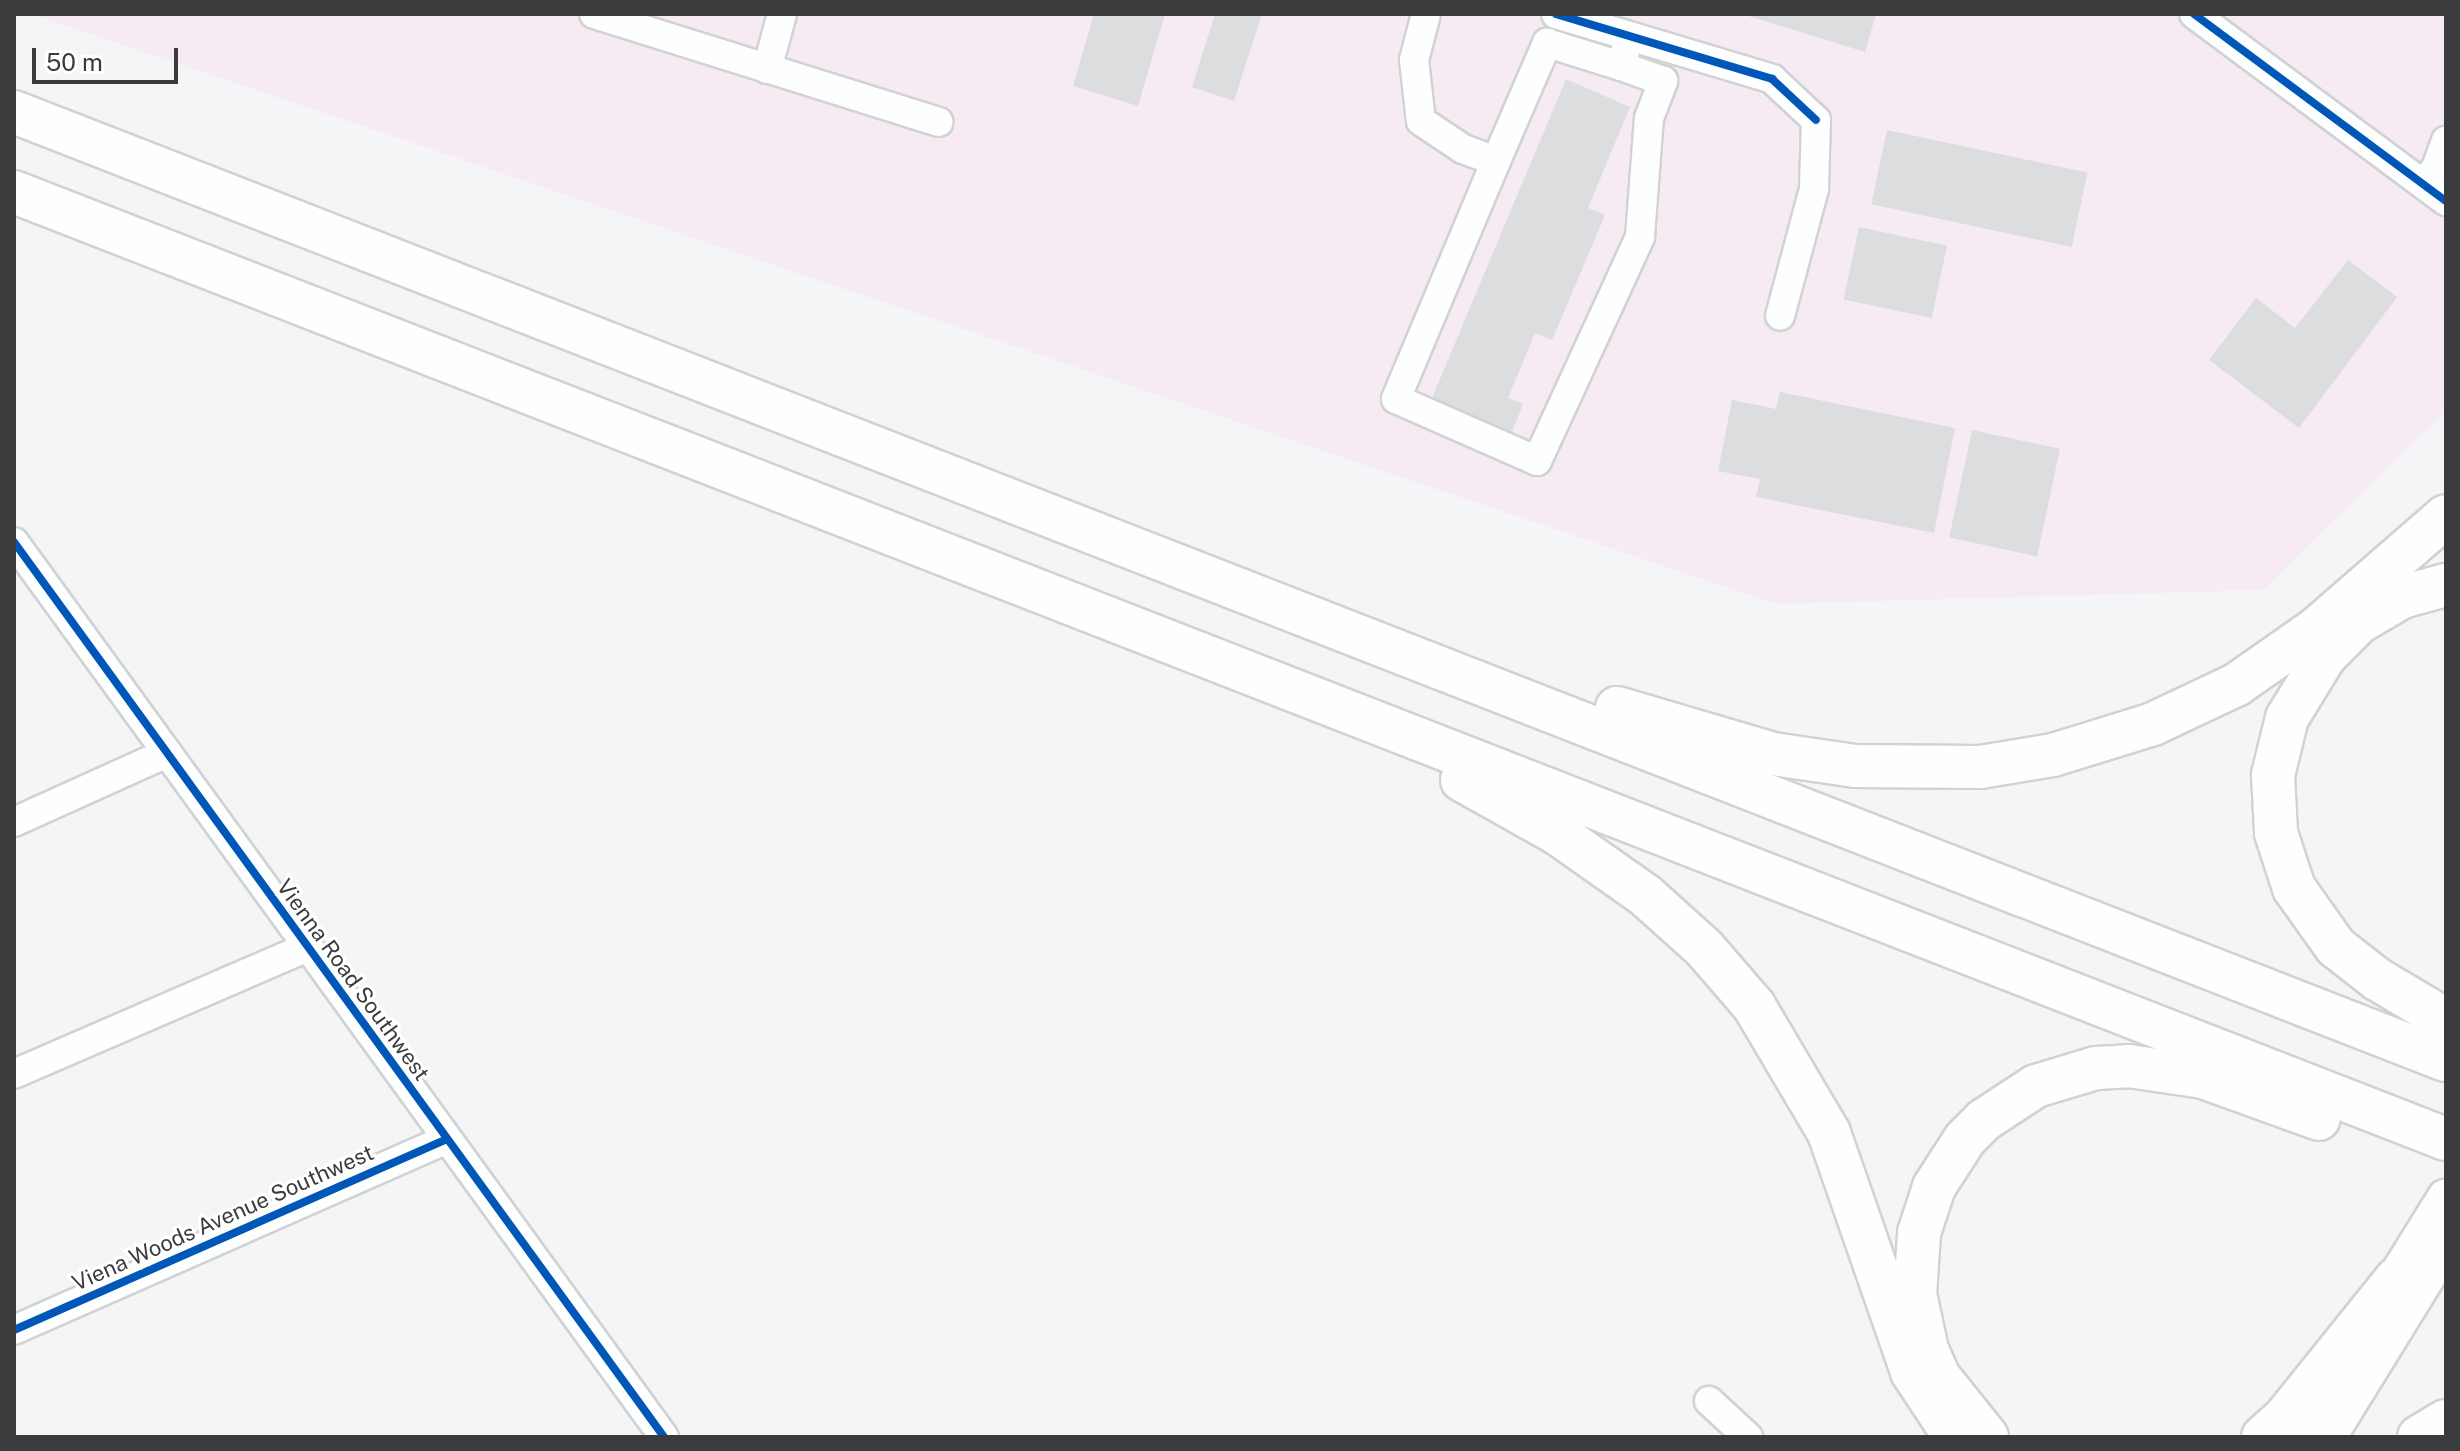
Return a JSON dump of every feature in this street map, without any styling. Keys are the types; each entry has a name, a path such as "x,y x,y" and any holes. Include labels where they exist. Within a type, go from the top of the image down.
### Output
{"highway":[{"path":"14,112 2446,1060"},
{"path":"14,192 2446,1139"},
{"path":"830,430 1022,488 1648,718 1773,754 1886,769 2020,762 2122,736 2184,711 2297,644 2446,516"},
{"path":"2446,546 2356,624 2319,663 2287,718 2273,775 2276,833 2294,888 2336,947 2377,979 2446,1020"},
{"path":"934,550 1008,595 1364,736 1469,784 1592,855 1675,920 1754,1006 1813,1099 1843,1169 1912,1372 1955,1437"},
{"path":"2356,624 2402,597 2446,585"},
{"path":"1987,1437 1954,1401 1927,1350 1915,1264 1926,1208 1947,1163 1965,1139 2009,1101 2036,1086 2096,1068 2161,1069 2203,1077 2446,1164"},
{"path":"2263,1437 2286,1416 2396,1279"},
{"path":"2419,1437 2446,1421"}],"main road":[{"path":"2328,1437 2435,1238 2446,1197"},
{"path":"2299,1437 2396,1279 2435,1238"}],"street":[{"path":"594,14 938,122"},
{"path":"767,69 782,14"},
{"path":"1426,14 1414,60 1421,121 1463,149 1496,161"},
{"path":"1556,14 1772,79 1816,120 1814,189 1780,316"},
{"path":"2194,14 2446,201"},
{"path":"1621,66 1629,36"},
{"path":"1547,43 1663,81 1649,118 1640,237 1537,461 1396,399 1496,161 1547,43"},
{"path":"2423,184 2436,168 2446,141"},
{"name":"Vienna Road Southwest","path":"18,555 167,753 664,1437"},
{"path":"14,822 167,753"},
{"path":"14,1074 307,947"},
{"name":"Viena Woods Avenue Southwest","path":"14,1330 447,1139"},
{"path":"1709,1401 1748,1437"}],"shaded area":[{"path":"31,14 2446,14 2446,411 2263,590 1776,604"}],"building":[{"path":"1094,14 1165,14 1138,106 1073,86"},
{"path":"1215,14 1262,14 1234,101 1192,87"},
{"path":"1742,14 1876,14 1865,52"},
{"path":"1566,79 1630,107 1588,208 1605,215 1552,340 1535,333 1508,398 1523,404 1512,432 1432,398"},
{"path":"1887,130 2088,173 2072,247 1871,204"},
{"path":"1859,227 1947,246 1932,318 1844,299"},
{"path":"2348,260 2397,297 2299,428 2209,360 2256,298 2295,328"},
{"path":"1780,392 1955,428 1934,533 1756,497 1760,479 1718,471 1732,400 1776,409"},
{"path":"1972,430 2060,449 2037,556 1949,538"}],"cycle path":[{"path":"1556,14 1772,79 1816,120"},
{"path":"2194,14 2446,201"},
{"path":"14,542 664,1437"},
{"path":"14,1330 447,1139"}]}
